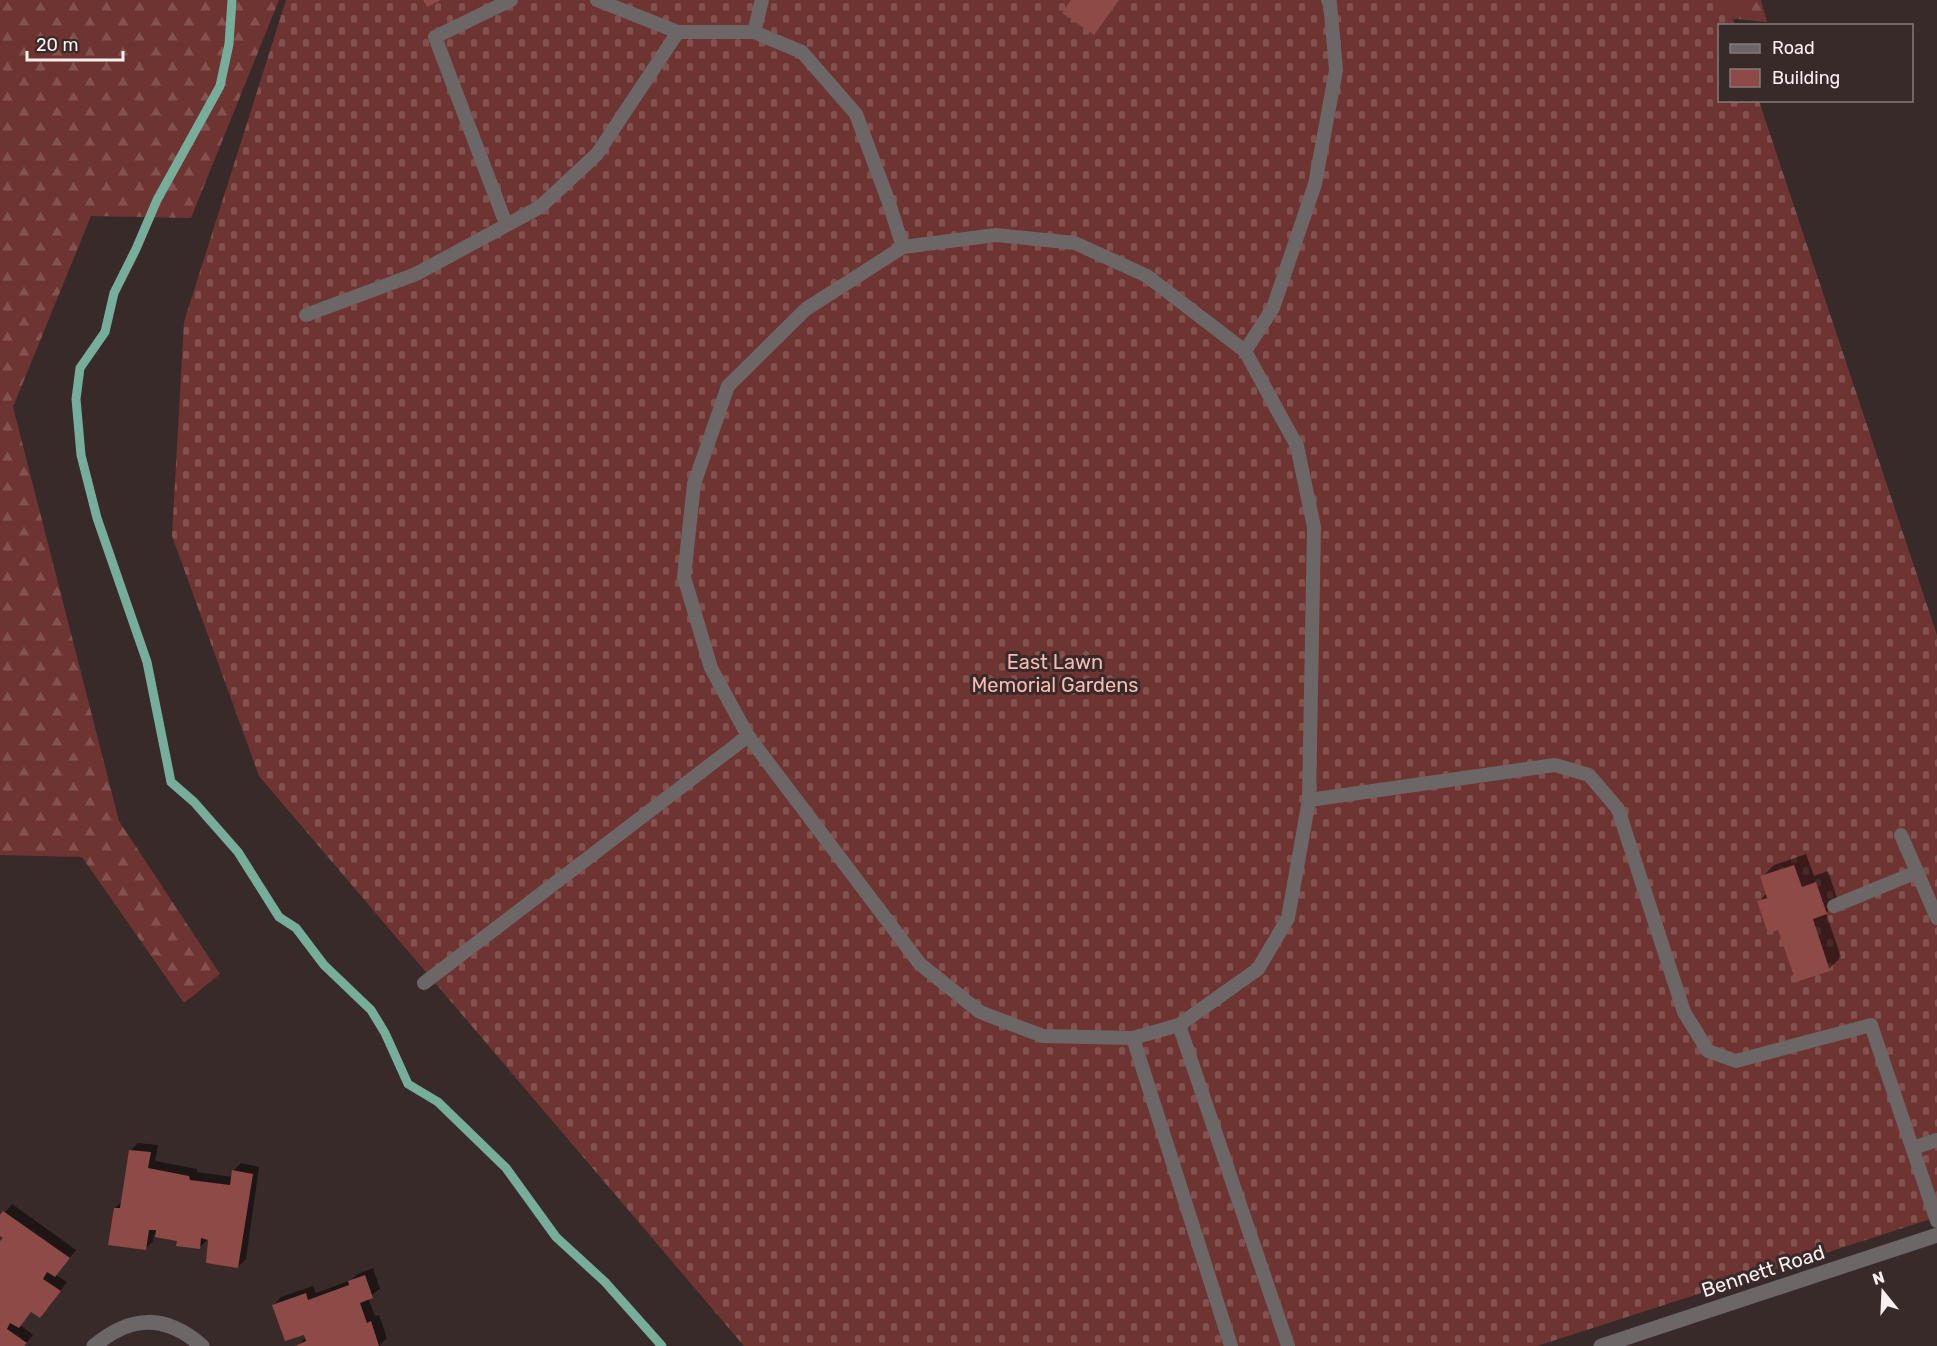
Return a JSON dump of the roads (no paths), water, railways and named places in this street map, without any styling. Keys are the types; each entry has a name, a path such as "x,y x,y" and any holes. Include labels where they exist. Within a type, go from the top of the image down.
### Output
{"street":[{"name":"Bennett Road","path":"1601,1346 1937,1235"},
{"path":"94,1346 110,1333 133,1323 158,1323 182,1330 202,1346"}],"lane":[{"path":"506,224 435,37 511,0"},
{"path":"597,0 678,32 754,32 802,52 856,114 903,247"},
{"path":"754,32 762,0"},
{"path":"1245,351 1273,308 1315,184 1336,70 1328,0"},
{"path":"306,315 416,274 540,207 597,154 678,32"},
{"path":"996,236 1075,243 1147,276 1245,351 1297,446 1314,527 1309,800 1288,918 1258,969 1179,1025 1133,1038 1043,1036 980,1012 920,964 748,736 711,668 684,577 694,484 728,386 806,309 903,247 996,236"},
{"path":"424,983 748,736"},
{"path":"1309,800 1555,765 1589,775 1618,809 1684,1012 1708,1051 1736,1061 1871,1025 1937,1221"},
{"path":"1901,835 1937,918"},
{"path":"1834,906 1917,873"},
{"path":"1179,1025 1288,1346"},
{"path":"1133,1038 1231,1346"},
{"path":"1913,1148 1937,1140"}],"waterway":[{"path":"232,0 229,44 220,86 157,200 114,293 105,332 80,368 76,399 81,455 97,518 147,662 171,782 194,802 238,852 279,917 296,928 324,965 371,1010 385,1033 408,1084 438,1102 506,1168 556,1237 605,1282 662,1346"}],"park label":[{"name":"East Lawn Memorial Gardens","path":"1055,674"}]}
